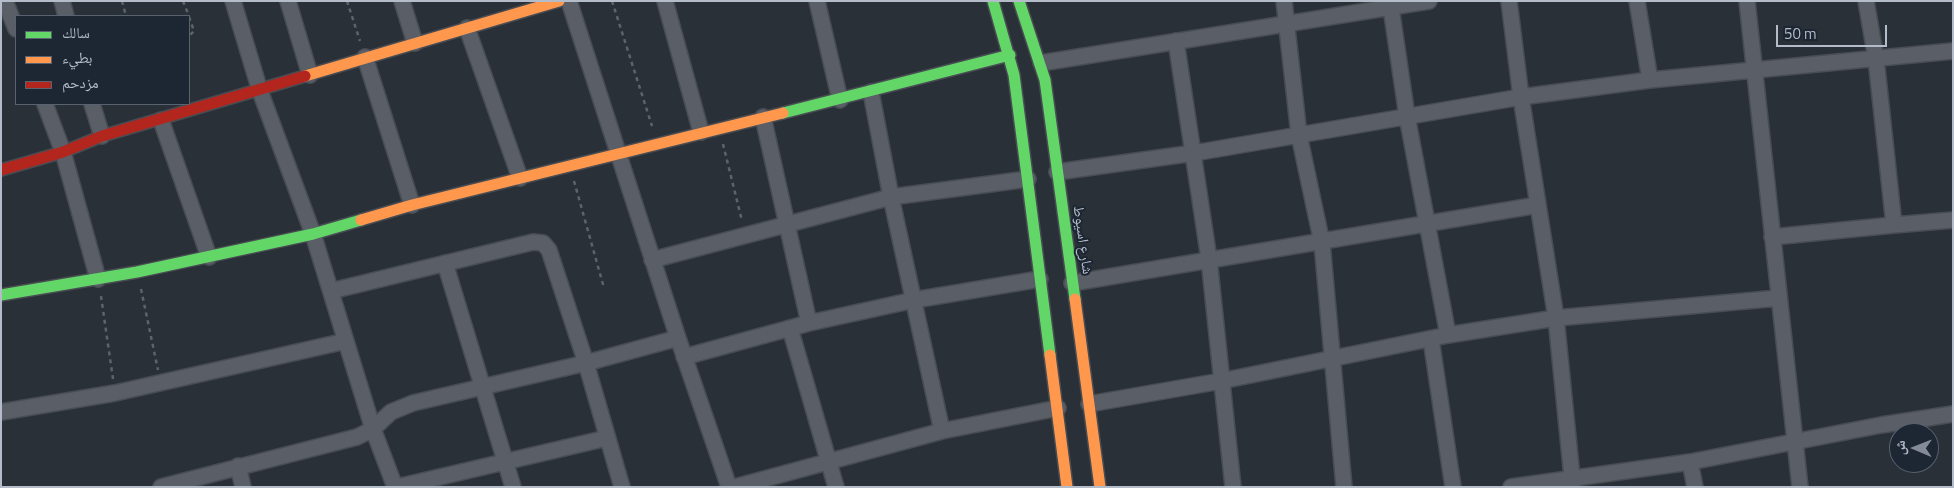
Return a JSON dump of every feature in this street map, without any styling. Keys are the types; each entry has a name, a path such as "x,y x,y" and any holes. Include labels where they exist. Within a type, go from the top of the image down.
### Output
{"street":[{"path":"6,1 15,26"},
{"path":"62,1 66,15"},
{"path":"233,1 260,91 314,234 373,429 396,487 607,438"},
{"path":"288,1 310,75"},
{"path":"402,1 416,43"},
{"path":"2,169 63,152 102,136 260,91 365,57 467,28 517,7 559,1"},
{"path":"569,1 652,260 729,487"},
{"path":"665,1 701,132"},
{"path":"818,1 840,100"},
{"path":"994,1 1010,55 1028,179 1067,487"},
{"name":"شارع اسيوط","path":"1019,1 1041,63 1089,404 1097,485"},
{"path":"1284,1 1299,135 1322,243 1344,487"},
{"path":"1041,63 1390,5 1429,1"},
{"path":"1508,1 1520,97 1556,318 1572,482"},
{"path":"1637,1 1650,80"},
{"path":"1747,1 1800,487"},
{"path":"1866,1 1876,59 1894,225"},
{"path":"1390,5 1407,116 1448,335"},
{"path":"467,28 520,178"},
{"path":"1176,42 1209,259 1233,487"},
{"path":"1057,172 1194,153 1520,97 1650,80 1754,72 1953,51"},
{"path":"1,294 137,272 314,234 412,205 701,132 840,100 1010,55"},
{"path":"365,57 412,205"},
{"path":"871,92 891,198 942,431"},
{"path":"45,105 63,152 98,279"},
{"path":"92,105 102,136"},
{"path":"763,117 809,323"},
{"path":"161,120 210,256"},
{"path":"652,260 787,223 891,198 1028,179"},
{"path":"1072,283 1209,259 1322,243 1538,205"},
{"path":"1772,237 1953,220"},
{"path":"331,291 533,242 543,243 549,250 586,364 622,487"},
{"path":"445,263 507,461 513,487"},
{"path":"684,356 809,323 914,300 1040,279"},
{"path":"1089,404 1332,360 1448,335 1556,318 1780,298"},
{"path":"790,328 836,487"},
{"path":"161,487 357,437 373,429 383,418 402,406 586,364 678,338"},
{"path":"1431,339 1453,487"},
{"path":"1,412 115,393 346,341"},
{"path":"735,487 942,431 1058,408"},
{"path":"1511,487 1572,482 1690,462 1794,440 1953,414"},
{"path":"1690,462 1695,487"},
{"path":"238,466 243,487"}],"path":[{"path":"122,1 126,15"},
{"path":"183,1 188,15"},
{"path":"347,1 365,57"},
{"path":"612,1 658,143"},
{"path":"190,20 194,31 190,35"},
{"path":"718,128 746,234"},
{"path":"570,166 604,288"},
{"path":"137,272 161,383"},
{"path":"98,279 115,393"}],"traffic: fast":[{"path":"993,1 1014,75 1050,355"},
{"path":"1019,1 1045,80 1075,299"},
{"path":"783,113 1010,55"},
{"path":"1,295 137,272 313,234 361,220"}],"traffic: slow":[{"path":"305,76 559,1"},
{"path":"361,220 412,205 783,113"},
{"path":"1075,299 1100,487"},
{"path":"1050,355 1067,487"}],"traffic: jam":[{"path":"1,170 63,152 102,136 305,76"}]}
